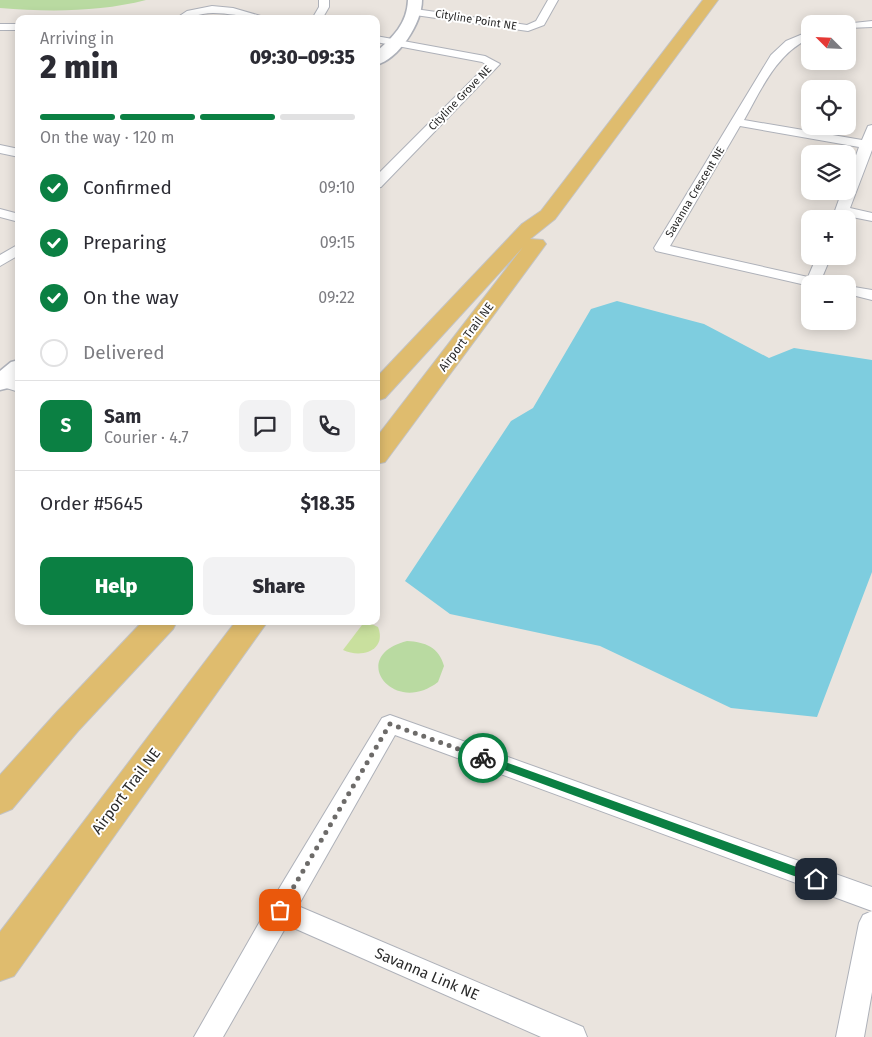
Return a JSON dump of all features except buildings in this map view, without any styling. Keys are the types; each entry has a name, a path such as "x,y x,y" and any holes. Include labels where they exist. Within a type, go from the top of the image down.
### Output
{"main road":[{"name":"Airport Trail NE","path":"380,390 529,228 548,215 711,0"},
{"name":"Airport Trail NE","path":"380,451 545,232 548,215"},
{"path":"0,799 67,722 158,625"},
{"name":"Airport Trail NE","path":"0,963 250,625"}],"street":[{"path":"319,15 324,7 324,0"},
{"name":"Cityline Point NE","path":"415,6 528,28 540,23 553,0"},
{"path":"380,56 396,42 410,25 415,6"},
{"path":"186,15 204,8 243,15"},
{"path":"856,25 872,24"},
{"path":"0,27 15,27"},
{"name":"Savanna Crescent NE","path":"801,38 790,43 780,52 661,248 801,279"},
{"path":"380,40 396,42"},
{"name":"Cityline Grove NE","path":"380,180 494,64 485,59 396,42"},
{"path":"737,122 869,145"},
{"path":"843,210 869,145 872,129"},
{"path":"0,149 15,152"},
{"path":"0,213 15,217"},
{"path":"856,216 872,217"},
{"path":"0,262 15,251"},
{"path":"856,292 872,295"},
{"path":"208,1037 280,910 390,724 872,899"},
{"name":"Savanna Link NE","path":"280,910 573,1037"},
{"path":"850,1037 872,924"}],"green space":[{"path":"0,0 146,0 92,9 37,10 0,8"},
{"path":"362,625 378,627 380,635 376,647 365,653 350,653 343,650"},
{"path":"407,641 425,644 435,650 439,654 444,666 438,682 421,691 406,692 393,688 383,680 379,670 380,659 389,649"}],"water":[{"path":"617,301 704,324 769,358 794,348 872,360 872,572 817,717 731,708 600,646 450,614 405,581 511,421 533,408 591,309"}],"way so far":[{"path":"280,910 390,724 483,758"}],"route":[{"path":"483,758 816,879"}]}
